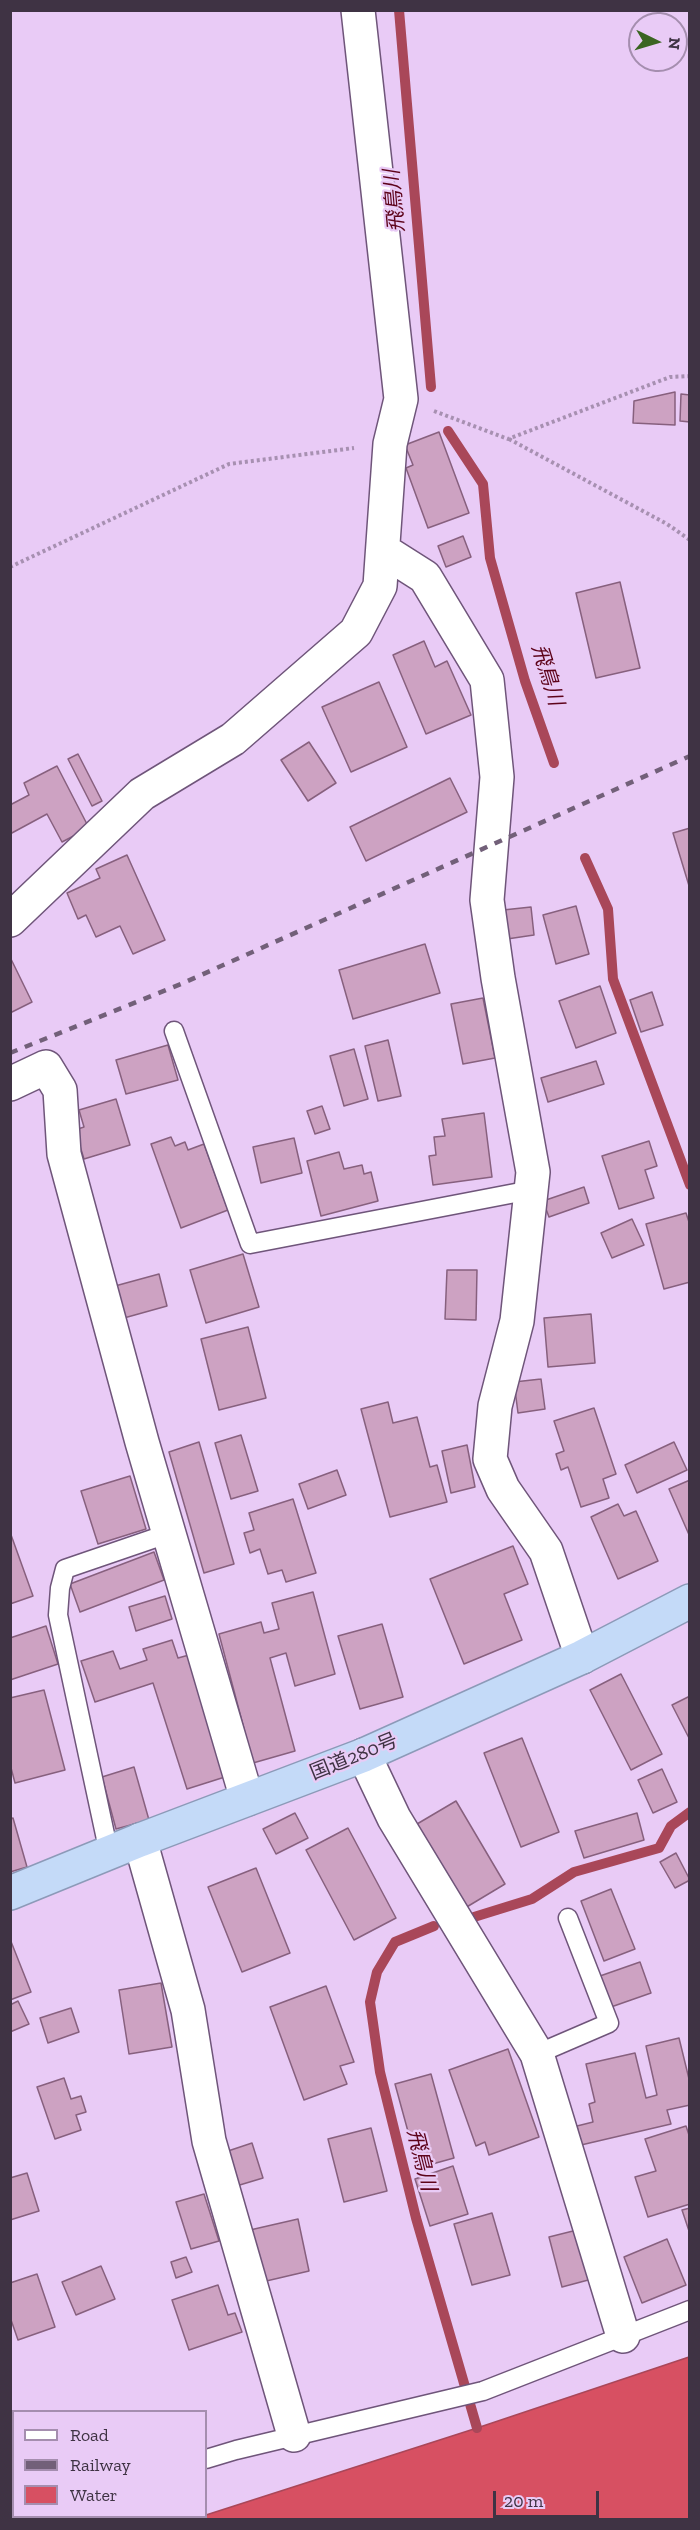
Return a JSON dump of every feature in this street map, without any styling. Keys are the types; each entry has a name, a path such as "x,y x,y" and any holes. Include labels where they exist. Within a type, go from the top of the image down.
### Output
{"highway":[{"name":"国道280号","path":"10,1893 140,1840 364,1755 582,1657 690,1602"}],"street":[{"path":"10,920 142,794 232,739 356,632 380,586 390,444 401,399 358,10"},
{"path":"384,551 425,577 487,680 497,777 487,900 498,978 533,1172 517,1321 495,1406 490,1459 502,1489 546,1551 582,1657"},
{"path":"10,1084 46,1067 60,1090 64,1154 142,1442 247,1799"},
{"path":"364,1755 394,1818 537,2054 623,2336"},
{"path":"140,1840 188,2010 209,2140 294,2435"}],"lane":[{"path":"174,1031 250,1244 531,1190"},
{"path":"110,1852 58,1615 60,1588 65,1569 170,1533"},
{"path":"537,2054 609,2023 568,1918"},
{"path":"207,2459 294,2435 483,2391 690,2310"}],"path":[{"path":"508,439 670,376 690,376"},
{"path":"401,399 508,439 667,524 690,540"},
{"path":"10,567 229,464 390,444"}],"water":[{"path":"689,2357 689,2519 190,2519 207,2518 207,2515"}],"building":[{"path":"675,392 675,425 633,423 634,401"},
{"path":"681,394 690,395 690,422 680,421"},
{"path":"439,432 469,513 428,528 406,468 413,465 405,445"},
{"path":"463,536 471,557 446,567 438,546"},
{"path":"620,582 640,668 596,678 576,593"},
{"path":"424,641 435,667 447,661 471,715 426,734 393,655"},
{"path":"379,682 407,747 351,772 322,707"},
{"path":"309,742 336,783 308,801 281,760"},
{"path":"78,754 102,801 92,806 68,759"},
{"path":"57,766 89,828 62,842 47,814 10,834 10,805 29,795 24,783"},
{"path":"450,778 467,812 366,861 350,827"},
{"path":"690,828 690,889 673,833"},
{"path":"127,855 165,940 133,954 120,926 96,937 86,915 78,919 67,893 100,878 96,869"},
{"path":"576,906 589,954 556,964 543,915"},
{"path":"531,907 534,935 507,939 503,910"},
{"path":"425,944 440,993 353,1019 339,970"},
{"path":"10,957 32,1002 10,1013"},
{"path":"600,986 616,1033 576,1048 559,1001"},
{"path":"652,992 663,1025 641,1032 630,1000"},
{"path":"483,998 495,1058 463,1064 451,1004"},
{"path":"388,1040 401,1096 378,1101 365,1046"},
{"path":"168,1045 178,1080 126,1094 116,1060"},
{"path":"354,1049 368,1099 344,1106 330,1056"},
{"path":"596,1061 604,1084 548,1102 541,1078"},
{"path":"116,1099 130,1145 84,1159 75,1130 84,1127 79,1110"},
{"path":"322,1106 330,1129 315,1134 307,1111"},
{"path":"484,1113 492,1177 433,1185 429,1156 436,1155 434,1137 445,1136 442,1119"},
{"path":"171,1137 175,1146 185,1142 188,1150 204,1144 228,1210 181,1228 151,1144"},
{"path":"294,1138 302,1173 261,1183 253,1147"},
{"path":"649,1141 657,1166 645,1170 654,1198 619,1209 602,1156"},
{"path":"339,1152 344,1169 362,1165 364,1174 371,1172 378,1201 321,1216 307,1161"},
{"path":"584,1187 589,1203 549,1217 543,1201"},
{"path":"686,1213 690,1225 690,1282 664,1289 646,1224"},
{"path":"632,1219 644,1245 612,1258 601,1233"},
{"path":"243,1254 259,1307 206,1323 190,1270"},
{"path":"447,1270 477,1270 476,1320 445,1319"},
{"path":"159,1274 167,1306 124,1318 115,1286"},
{"path":"591,1314 595,1363 548,1367 544,1318"},
{"path":"248,1327 266,1398 219,1410 201,1339"},
{"path":"541,1379 545,1409 518,1413 514,1382"},
{"path":"388,1402 393,1423 417,1417 430,1467 437,1465 447,1502 390,1517 361,1409"},
{"path":"594,1408 616,1474 603,1479 609,1498 581,1507 568,1467 561,1470 556,1454 564,1451 554,1421"},
{"path":"241,1435 258,1491 231,1499 215,1443"},
{"path":"199,1442 234,1564 204,1573 169,1452"},
{"path":"674,1442 687,1470 637,1493 625,1465"},
{"path":"467,1445 475,1487 451,1493 442,1451"},
{"path":"337,1470 346,1495 308,1509 299,1484"},
{"path":"130,1476 146,1529 98,1544 81,1491"},
{"path":"690,1480 690,1537 669,1489"},
{"path":"293,1499 316,1573 286,1582 282,1570 268,1574 260,1549 250,1553 244,1533 254,1530 249,1513"},
{"path":"618,1504 624,1516 636,1511 658,1561 618,1579 591,1517"},
{"path":"10,1532 33,1596 10,1604"},
{"path":"513,1546 528,1584 504,1594 522,1640 464,1664 430,1579"},
{"path":"154,1552 164,1580 80,1612 70,1584"},
{"path":"313,1592 335,1674 295,1686 286,1653 270,1658 295,1751 253,1763 219,1634 261,1622 264,1633 279,1629 272,1603"},
{"path":"165,1596 172,1619 136,1631 129,1607"},
{"path":"382,1624 403,1697 360,1709 338,1636"},
{"path":"46,1626 58,1664 10,1680 10,1638"},
{"path":"172,1640 178,1658 189,1655 228,1776 187,1789 153,1683 95,1702 81,1661 113,1651 120,1669 147,1660 143,1649"},
{"path":"621,1674 662,1754 631,1770 590,1690"},
{"path":"44,1690 65,1770 15,1783 10,1764 10,1698"},
{"path":"690,1696 690,1740 672,1705"},
{"path":"522,1738 559,1832 521,1847 484,1753"},
{"path":"134,1767 149,1820 116,1829 102,1777"},
{"path":"662,1769 677,1802 653,1813 638,1780"},
{"path":"456,1801 505,1884 465,1908 417,1824"},
{"path":"295,1813 308,1838 276,1854 263,1829"},
{"path":"637,1813 644,1840 584,1858 575,1831"},
{"path":"13,1818 27,1867 10,1872 10,1819"},
{"path":"348,1828 396,1918 354,1940 306,1850"},
{"path":"676,1853 690,1880 675,1888 660,1862"},
{"path":"256,1868 290,1953 242,1972 208,1887"},
{"path":"611,1889 635,1949 604,1961 581,1901"},
{"path":"10,1939 31,1992 10,2000"},
{"path":"640,1962 651,1993 611,2007 600,1976"},
{"path":"161,1983 172,2047 129,2054 119,1990"},
{"path":"326,1986 354,2062 340,2066 347,2084 304,2100 270,2007"},
{"path":"18,2001 29,2024 10,2032 10,2005"},
{"path":"71,2008 79,2032 48,2043 40,2018"},
{"path":"679,2038 690,2083 690,2105 667,2110 671,2124 581,2145 577,2126 593,2122 589,2104 595,2102 586,2064 635,2053 646,2098 657,2095 646,2046"},
{"path":"508,2049 539,2137 489,2155 485,2142 476,2146 449,2070"},
{"path":"431,2074 454,2158 418,2168 395,2084"},
{"path":"64,2078 71,2099 81,2096 86,2112 76,2115 81,2130 55,2139 37,2087"},
{"path":"686,2126 690,2138 690,2204 648,2217 635,2177 656,2171 645,2139"},
{"path":"371,2128 387,2191 344,2202 328,2139"},
{"path":"252,2143 263,2178 233,2187 222,2153"},
{"path":"453,2166 468,2214 430,2226 415,2179"},
{"path":"27,2173 39,2211 10,2220 10,2178"},
{"path":"204,2194 219,2241 191,2249 176,2202"},
{"path":"690,2208 690,2234 682,2210"},
{"path":"492,2213 510,2275 472,2285 454,2224"},
{"path":"298,2219 309,2271 262,2282 250,2230"},
{"path":"581,2229 592,2279 562,2287 549,2237"},
{"path":"667,2239 686,2285 642,2303 624,2257"},
{"path":"186,2257 192,2272 176,2278 171,2262"},
{"path":"101,2266 115,2299 76,2315 62,2282"},
{"path":"37,2274 55,2327 18,2340 10,2317 10,2283"},
{"path":"218,2285 228,2315 235,2313 242,2332 189,2350 172,2300"}],"waterway":[{"name":"飛鳥川","path":"399,10 431,387"},
{"name":"飛鳥川","path":"448,431 483,484 490,558 525,681 554,763"},
{"name":"飛鳥川","path":"585,858 608,909 613,979 690,1185"},
{"name":"飛鳥川","path":"474,1917 532,1899 574,1872 659,1848 671,1826 690,1812"},
{"name":"飛鳥川","path":"434,1926 395,1942 377,1972 370,2002 380,2072 416,2218 477,2428"}],"railway":[{"path":"10,1053 181,984 690,756"}]}
